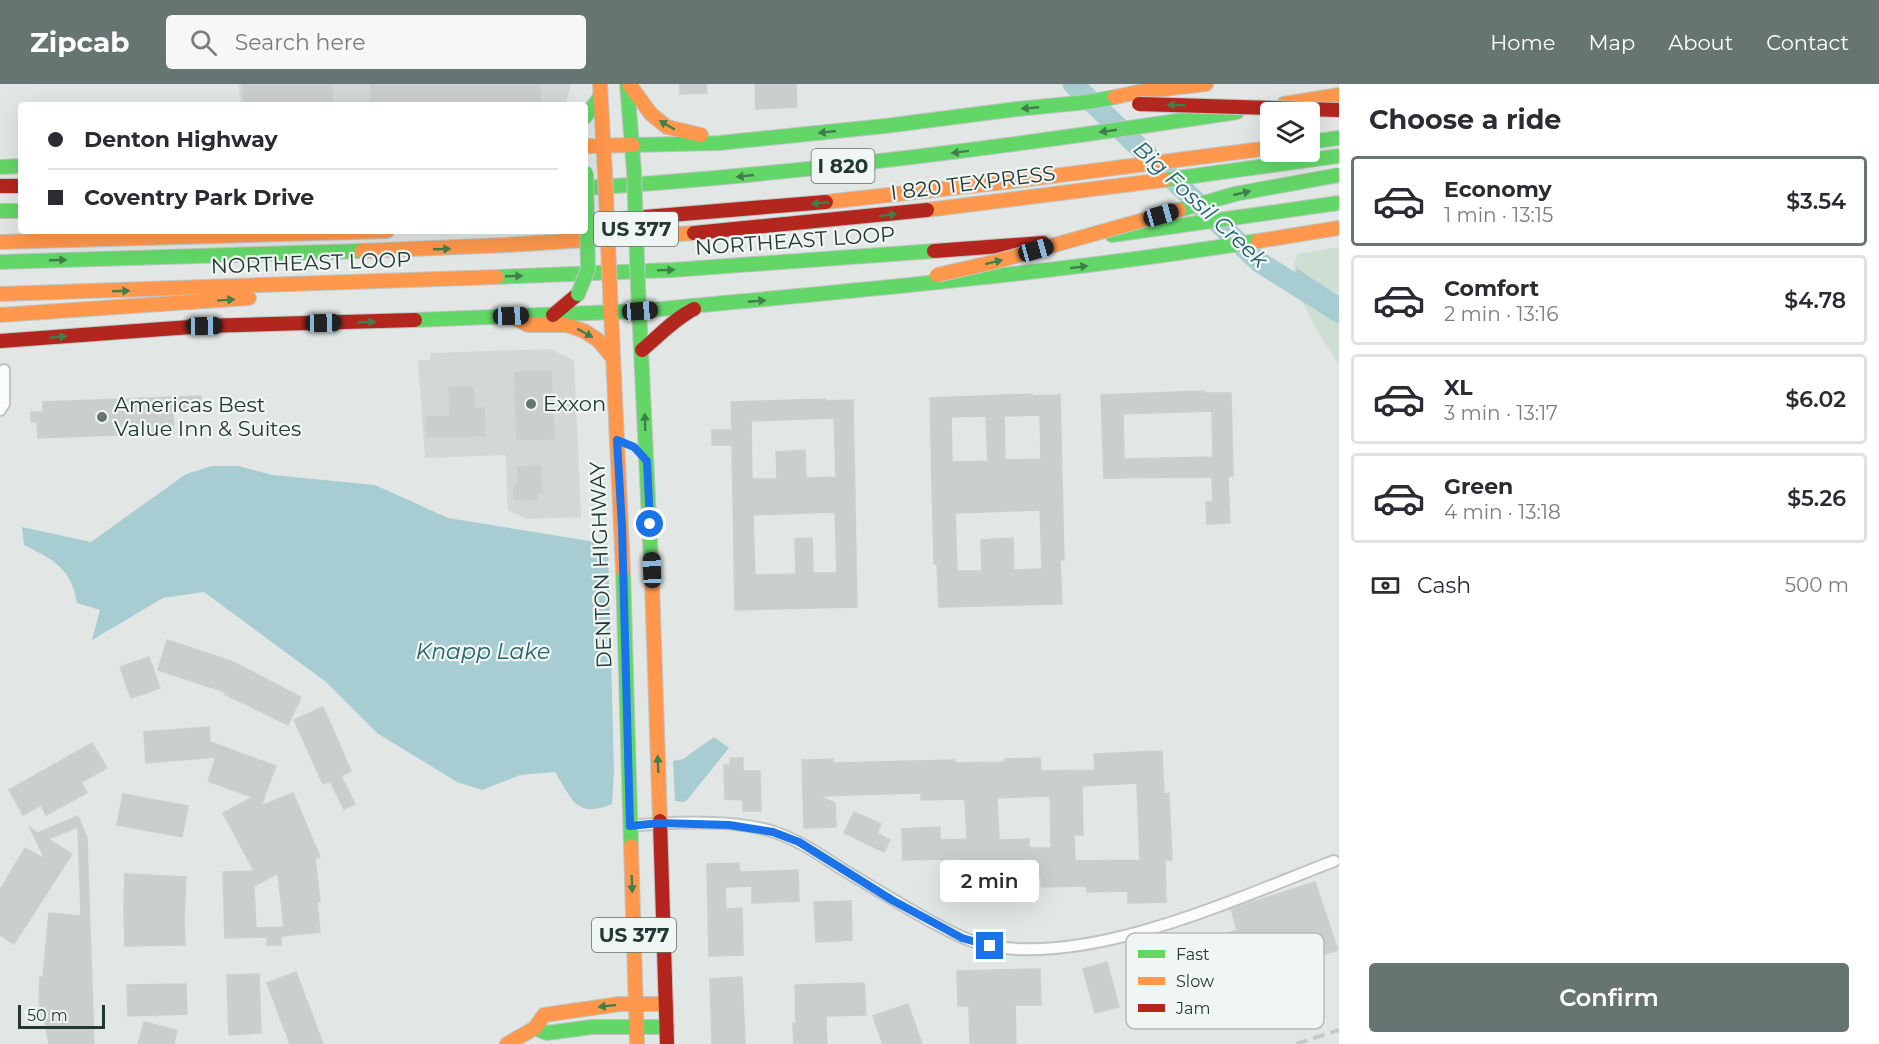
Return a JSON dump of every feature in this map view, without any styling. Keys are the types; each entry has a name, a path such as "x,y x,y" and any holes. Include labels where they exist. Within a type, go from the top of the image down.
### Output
{"main road":[{"path":"628,84 651,114 667,128 710,136 718,143"},
{"name":"US 377","path":"628,84 633,145 647,461 667,1044"},
{"path":"588,146 718,143 1088,102 1138,92 1206,84"},
{"path":"588,112 600,90"},
{"name":"DENTON HIGHWAY","path":"600,90 622,527 637,1044"},
{"name":"I 820","path":"588,188 667,184 832,168 1018,145 1339,95"},
{"path":"1088,102 1339,110"},
{"path":"1320,141 1339,138"},
{"name":"I 820 TEXPRESS","path":"588,222 862,199 1260,149"},
{"name":"I 820 TEXPRESS","path":"0,262 476,248 628,238 869,217 1084,191 1339,156"},
{"path":"0,167 18,166"},
{"path":"937,279 1235,194 1339,175"},
{"path":"0,186 18,186"},
{"name":"NORTHEAST LOOP","path":"0,294 672,270 1022,245 1119,234 1339,203"},
{"path":"0,211 18,211"},
{"path":"0,341 204,326 640,311 860,290 887,281 937,279 1171,255 1334,229"},
{"path":"0,242 281,234"},
{"path":"553,315 578,294 588,269 587,234"},
{"path":"0,315 305,295 330,284"},
{"path":"642,350 680,316 699,306"},
{"path":"511,316 528,325 567,325 584,331 598,340 612,357"},
{"path":"617,440 634,447 647,461"},
{"path":"507,1044 535,1028 544,1015 592,1007 666,1004"},
{"path":"535,1028 547,1033 592,1026 667,1027"}],"street":[{"path":"0,410 4,404 4,370"},
{"path":"630,826 660,823 729,825 773,832 799,842 892,900 962,938 990,946 1045,950 1066,948 1126,935"},
{"path":"1134,933 1206,910 1335,861"}],"shaded area":[{"path":"239,84 570,84 566,102 240,102"},
{"path":"551,349 574,361 581,517 526,519 508,510 506,455 425,458 418,360 430,360 431,353"}],"green space":[{"path":"1339,247 1339,365 1319,334 1291,280 1297,254"}],"water":[{"path":"1296,268 1339,296 1339,324 1305,300 1299,291"},
{"name":"Knapp Lake","path":"212,466 239,466 272,475 375,485 448,518 608,544 614,772 612,804 600,808 583,808 571,798 555,772 520,775 482,790 457,782 377,733 326,682 204,592 163,598 92,640 100,610 77,603 70,581 59,566 24,545 22,527 91,542 186,474"},
{"path":"714,737 729,748 687,800 675,801 673,761 683,759"}],"building":[{"path":"243,84 332,84 333,102 244,102"},
{"path":"370,84 540,84 541,102 371,102"},
{"path":"680,84 706,84 707,93 680,94"},
{"path":"755,84 796,84 797,107 756,109"},
{"path":"551,371 554,439 517,440 514,372"},
{"path":"449,387 473,387 474,408 484,408 485,436 427,437 426,417 450,416"},
{"path":"1204,391 1204,393 1231,393 1233,476 1228,476 1230,523 1207,524 1206,502 1213,502 1212,477 1104,478 1101,395","holes":["1212,411 1213,457 1124,459 1123,414"]},
{"path":"1060,395 1064,560 1060,560 1062,604 939,607 937,564 934,564 930,398","holes":["1040,415 1041,459 1005,460 1004,416","986,416 988,461 952,462 951,417","1040,510 1042,569 1014,570 1013,538 981,540 982,571 957,571 955,513"]},
{"name":"Americas Best Value Inn & Suites","path":"201,396 201,410 173,411 174,433 38,438 37,422 31,422 31,412 43,412 43,402"},
{"path":"853,400 857,607 735,610 732,445 712,445 712,430 732,430 731,402","holes":["834,418 836,477 806,478 805,450 776,452 777,479 752,479 751,421","835,512 837,573 813,573 812,538 795,539 796,574 755,575 753,515"]},
{"path":"541,466 542,493 537,493 537,499 514,500 514,484 518,484 518,467"},
{"path":"167,640 231,661 301,697 288,725 224,694 225,692 158,670"},
{"path":"149,657 160,688 131,698 120,667"},
{"path":"323,707 351,771 341,776 355,804 344,809 330,781 323,784 294,720"},
{"path":"209,727 210,742 276,766 261,806 293,793 320,857 315,858 320,901 317,902 320,932 281,936 281,945 267,945 267,937 225,938 223,872 254,871 223,813 253,797 208,781 216,757 146,763 144,732","holes":["278,873 284,927 256,928 254,886"]},
{"path":"92,743 107,768 81,782 87,793 46,815 41,805 23,815 9,790"},
{"path":"1162,751 1164,794 1169,793 1172,860 1165,860 1166,902 1128,903 1128,891 1087,892 1087,886 1041,887 1041,877 998,879 998,870 943,872 943,859 903,860 902,829 940,827 940,840 967,839 965,799 921,800 921,793 819,796 835,803 836,827 804,828 802,760 833,759 833,763 955,760 955,763 1005,762 1005,759 1040,758 1041,771 1095,770 1094,754","holes":["1137,783 1140,860 1075,861 1074,835 1083,835 1082,786","1050,796 1051,848 1029,848 1029,839 999,840 997,798"]},
{"path":"730,758 743,758 743,771 760,771 761,811 743,811 743,800 725,799 724,765 730,765"},
{"path":"123,794 188,806 182,837 117,825"},
{"path":"854,812 881,824 877,833 890,840 884,852 844,833"},
{"path":"78,816 87,838 94,1044 49,1044 39,1002 40,977 43,977 49,913 81,916 78,827 48,839 72,854 14,944 0,935 0,890 25,848 45,859 30,828 38,833"},
{"path":"739,863 740,872 798,870 799,901 752,903 752,886 725,887 726,909 742,908 743,955 709,956 707,864"},
{"path":"125,874 186,877 185,945 125,946"},
{"path":"1315,882 1338,950 1324,954 1324,933 1228,933 1237,930 1231,909"},
{"path":"851,901 852,940 816,942 814,902"},
{"path":"1107,962 1119,1007 1095,1013 1083,969"},
{"path":"1040,969 1041,1005 1015,1005 1016,1044 970,1044 969,1006 958,1006 957,971"},
{"path":"296,972 323,1044 290,1044 267,983"},
{"path":"259,974 261,1033 229,1035 227,975"},
{"path":"742,977 745,1044 712,1044 710,979"},
{"path":"864,983 866,1015 826,1016 827,1044 794,1044 795,985"},
{"path":"186,984 187,1014 128,1016 127,985"},
{"path":"908,1004 922,1044 883,1044 873,1016"},
{"path":"144,1022 177,1030 174,1044 138,1044"}],"waterway":[{"name":"Big Fossil Creek","path":"1073,84 1259,262 1339,312"}],"railway":[{"path":"1296,1044 1339,1030"}],"traffic: fast":[{"path":"627,84 634,171"},
{"path":"588,113 600,97"},
{"path":"633,145 719,143 885,126 1115,97"},
{"path":"588,188 830,167 1074,136 1237,112"},
{"path":"1320,141 1339,138"},
{"path":"1164,180 1339,156"},
{"path":"0,167 18,166"},
{"path":"634,171 638,287"},
{"path":"1179,210 1235,194 1339,175"},
{"path":"1112,235 1339,203"},
{"path":"0,211 18,211"},
{"path":"578,294 588,269 587,234"},
{"path":"640,311 1027,272 1258,241"},
{"path":"0,262 362,251"},
{"path":"497,277 672,270 934,251"},
{"path":"638,287 652,583"},
{"path":"415,320 640,311"},
{"path":"623,570 631,846"},
{"path":"535,1028 547,1033 592,1027 667,1027"}],"traffic: slow":[{"path":"600,84 605,173"},
{"path":"629,84 651,114 667,127 701,135"},
{"path":"1115,97 1206,84"},
{"path":"1296,102 1339,95"},
{"path":"588,146 633,145"},
{"path":"826,202 1014,181 1260,149"},
{"path":"605,173 610,290"},
{"path":"927,210 1164,180"},
{"path":"937,275 994,262 1179,210"},
{"path":"1258,241 1339,228"},
{"path":"362,251 506,245 694,233"},
{"path":"0,242 281,234"},
{"path":"0,294 497,277"},
{"path":"610,290 623,570"},
{"path":"0,315 249,298"},
{"path":"511,316 528,325 567,325 584,331 598,340 612,357"},
{"path":"652,583 660,821"},
{"path":"631,846 637,1044"},
{"path":"507,1044 535,1028 544,1015 620,1004 666,1004"}],"traffic: jam":[{"path":"1139,104 1339,110"},
{"path":"0,186 18,186"},
{"path":"588,222 826,202"},
{"path":"694,233 927,210"},
{"path":"934,251 1043,243"},
{"path":"553,315 578,294"},
{"path":"642,350 673,323 694,309"},
{"path":"0,341 204,326 415,320"},
{"path":"660,821 667,1044"}],"place":[{"name":"Exxon","path":"531,404"},
{"name":"Americas Best Value Inn & Suites","path":"102,417"}],"route":[{"path":"650,524 647,461 634,447 617,440 622,527 630,826 660,823 729,825 773,832 799,842 892,900 962,938 990,946"}]}
